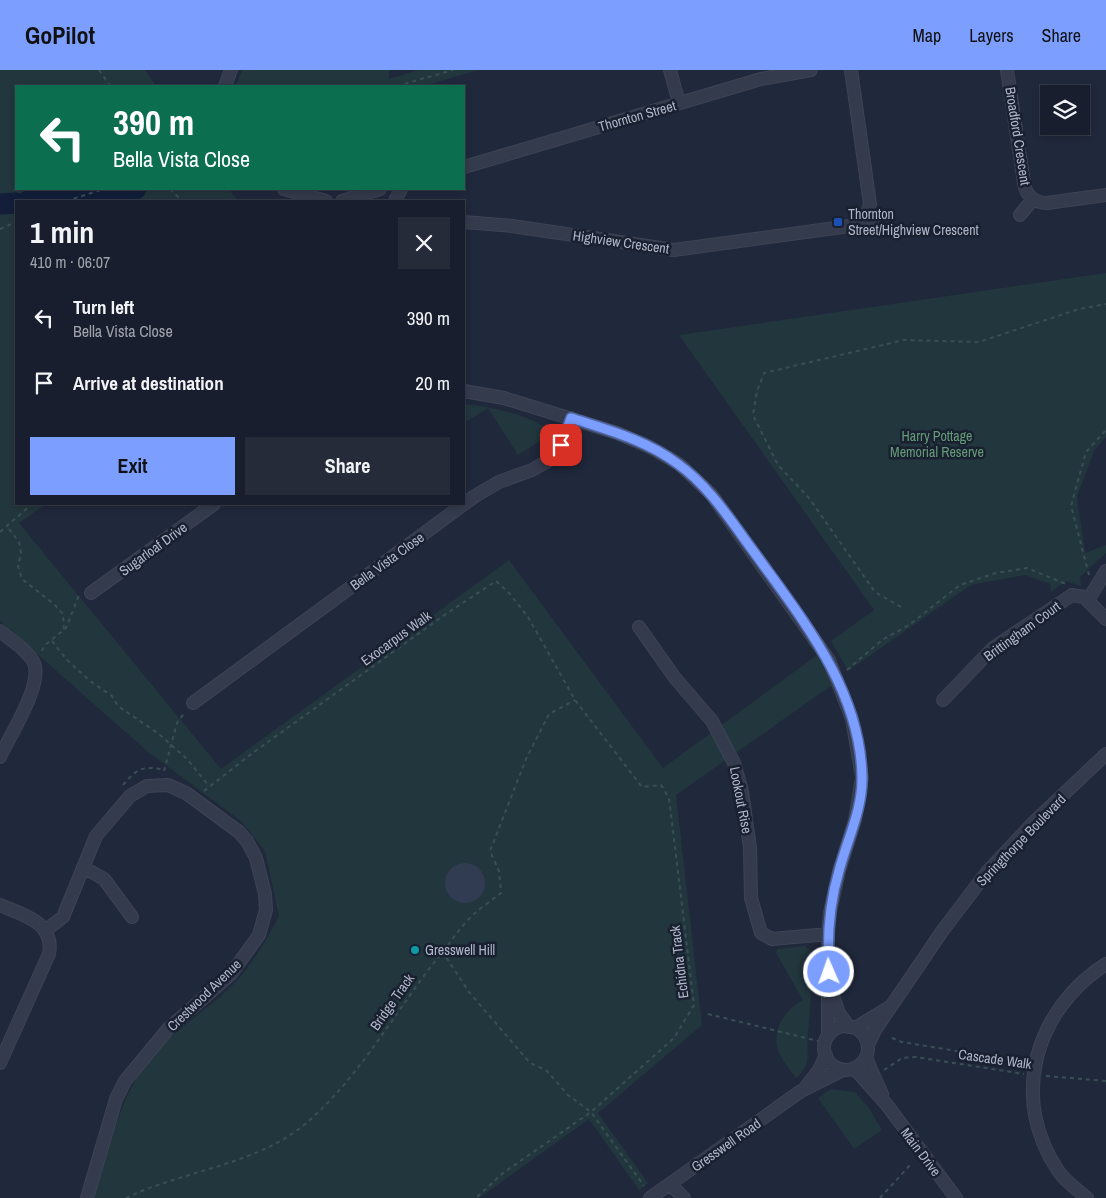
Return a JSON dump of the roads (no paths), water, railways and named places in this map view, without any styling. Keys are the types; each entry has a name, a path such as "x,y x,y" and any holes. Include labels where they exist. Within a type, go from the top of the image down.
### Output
{"street":[{"path":"225,85 231,70"},
{"path":"670,70 680,103"},
{"name":"Thornton Street","path":"465,166 761,79 812,70"},
{"path":"850,70 870,204 865,218 879,230"},
{"name":"Broadford Crescent","path":"1007,70 1025,189 1033,199 1047,203 1106,195"},
{"path":"288,190 322,200"},
{"path":"347,200 375,194"},
{"name":"Broadford Crescent","path":"1020,215 1033,199"},
{"name":"Highview Crescent","path":"465,222 512,226 674,250 851,226 865,218"},
{"path":"465,391 504,398 571,418 650,447 679,464 702,484 807,627 837,678 852,719 862,777 855,820 834,889 828,934 829,986 826,1044 833,1065 849,1069 867,1052 861,1032 852,1028 838,1028 826,1044"},
{"name":"Bella Vista Close","path":"465,503 499,482 532,470 548,461 561,445 571,418"},
{"name":"Sugarloaf Drive","path":"91,593 213,505"},
{"name":"Bella Vista Close","path":"193,703 463,505"},
{"path":"1106,571 1090,595 1106,619"},
{"name":"Brittingham Court","path":"943,700 983,658 1005,639 1072,595 1090,595"},
{"name":"Lookout Rise","path":"639,628 675,678 712,720 734,763 742,791 750,848 751,898 761,933 772,939 828,934"},
{"path":"0,631 27,654 34,663 35,684 0,756"},
{"name":"Springthorpe Boulevard","path":"867,1052 892,1005 942,930 987,872 1033,823 1106,754"},
{"name":"Crestwood Avenue","path":"83,867 96,836 121,805 140,789 160,784 180,789 239,832 250,846 258,865 265,894 265,918 253,944 237,968 168,1029 125,1081 116,1098 87,1198"},
{"path":"46,930 63,917 83,867 104,879 132,917"},
{"path":"0,905 38,922 46,930 50,942 49,954 0,1063"},
{"path":"1087,1198 1061,1174 1047,1153 1036,1127 1033,1105 1034,1070 1044,1036 1057,1011 1090,974 1106,964"},
{"path":"829,986 839,1013 852,1028"},
{"name":"Springthorpe Boulevard","path":"852,1028 892,1005"},
{"name":"Gresswell Road","path":"802,1091 819,1070 826,1044"},
{"name":"Main Drive","path":"867,1052 887,1105"},
{"name":"Gresswell Road","path":"651,1197 802,1091 849,1069"},
{"name":"Main Drive","path":"849,1069 887,1105 956,1198"},
{"path":"670,1184 684,1198"}],"waterway":[{"path":"37,200 127,190"},
{"path":"0,204 15,203"}],"place":[{"name":"Thornton Street/Highview Crescent","path":"838,222"},
{"name":"Gresswell Hill","path":"415,950"}],"park label":[{"name":"Harry Pottage Memorial Reserve","path":"937,444"}]}
